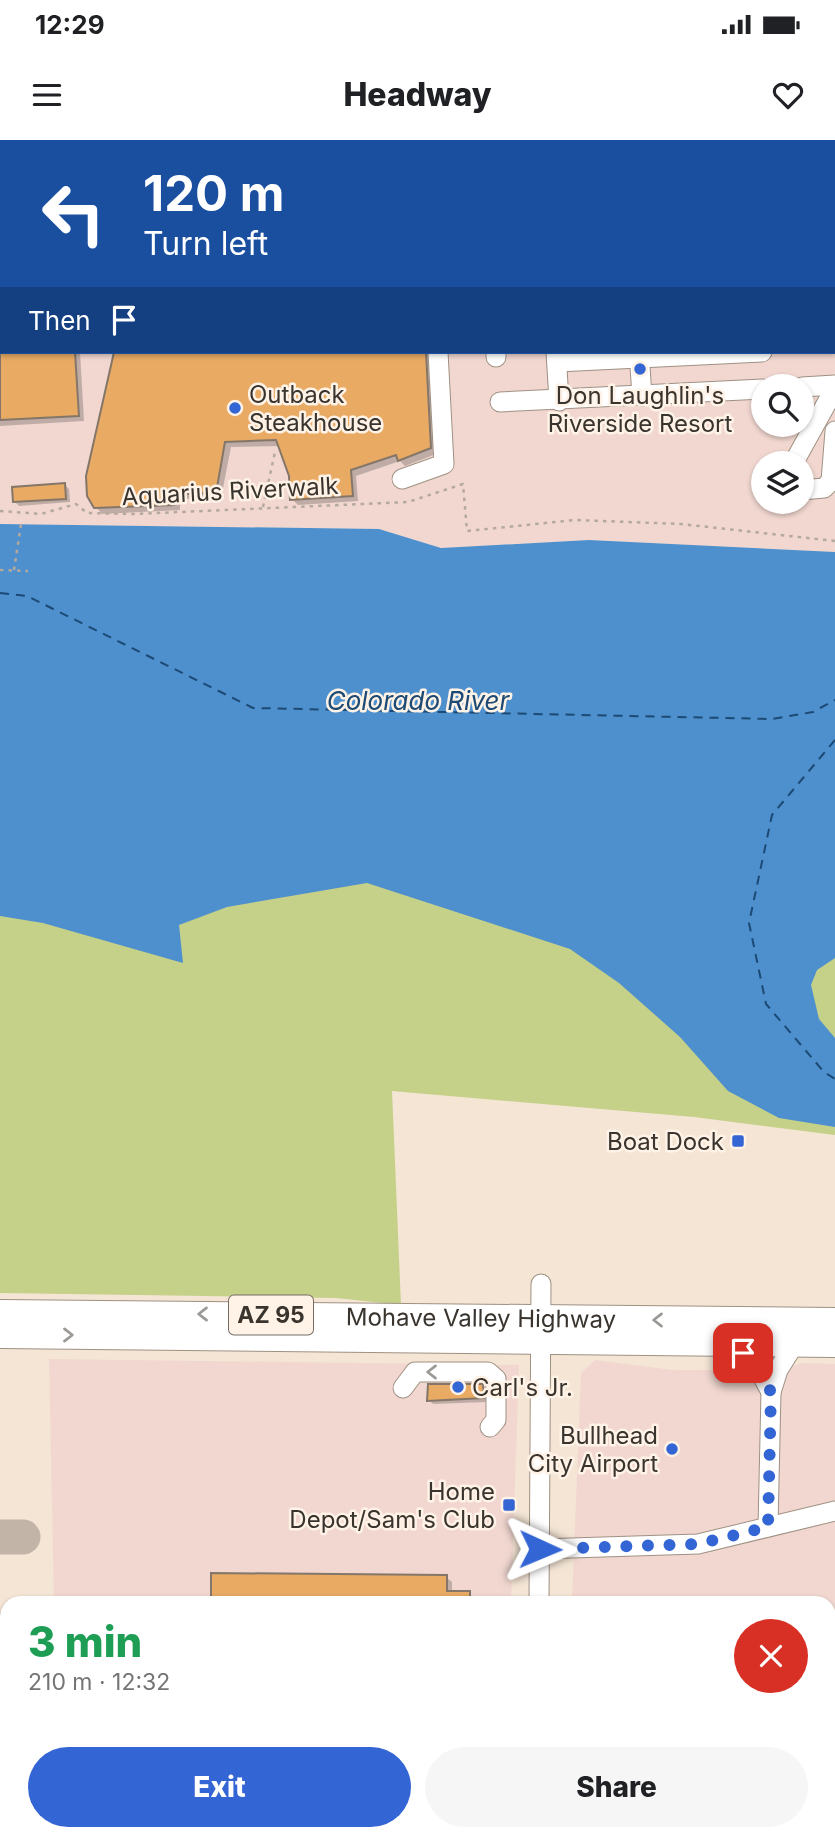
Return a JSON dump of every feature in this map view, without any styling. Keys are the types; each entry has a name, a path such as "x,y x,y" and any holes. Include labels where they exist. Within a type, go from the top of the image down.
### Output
{"highway":[{"name":"Mohave Valley Highway","path":"0,1313 541,1330 654,1341 835,1344"},
{"name":"Mohave Valley Highway","path":"0,1335 541,1330 835,1321"}],"street":[{"path":"402,479 444,464 438,354"},
{"path":"559,401 556,357 639,354 642,396"},
{"path":"814,387 835,386"},
{"path":"800,451 835,386"},
{"path":"500,402 751,390"},
{"path":"814,489 824,488 831,481 835,431"},
{"path":"539,1596 541,1284"},
{"path":"654,1341 676,1354 743,1353 754,1361 771,1392"},
{"path":"768,1527 771,1392 778,1370 794,1343"},
{"path":"403,1388 415,1372 488,1372 496,1379 496,1420 490,1427"},
{"path":"540,1549 698,1544 835,1511"}],"path":[{"path":"264,507 275,452"},
{"name":"Aquarius Riverwalk","path":"0,511 41,514 76,503 88,513 134,514 408,502 463,484 467,531 589,521 681,524 835,541"},
{"path":"14,570 21,524"},
{"path":"0,570 28,571"}],"shaded area":[{"path":"0,354 835,354 835,552 589,540 441,548 379,529 0,524"},
{"path":"49,1359 519,1365 511,1596 54,1596"},
{"path":"595,1360 673,1370 737,1370 771,1374 802,1363 835,1364 835,1596 572,1596 581,1373"}],"green space":[{"path":"0,856 835,859 835,1135 694,1117 392,1091 401,1305 336,1298 0,1293"}],"water":[{"name":"Colorado River","path":"0,524 379,529 441,548 589,540 835,552 835,958 817,970 811,985 819,1019 835,1038 835,1127 779,1118 728,1091 680,1037 619,983 570,949 367,883 227,907 179,925 183,963 43,923 0,916"}],"building":[{"path":"0,354 75,354 79,416 0,420"},
{"path":"114,354 426,354 431,448 398,461 396,455 351,470 353,496 290,500 289,476 276,440 225,442 216,493 175,494 174,505 94,508 87,496 86,476"},
{"path":"65,483 66,499 13,502 12,487"},
{"path":"428,1384 483,1384 484,1398 427,1401"},
{"path":"211,1573 447,1575 447,1591 470,1591 470,1596 211,1596"}],"ferry route":[{"path":"0,593 27,596 253,708 772,719 813,712 835,700"},
{"path":"835,740 772,815 749,923 766,1004 824,1072 835,1079"}],"taxiway":[{"path":"0,1537 23,1537"}],"place":[{"name":"Don Laughlin's Riverside Resort","path":"640,369"},
{"name":"Outback Steakhouse","path":"235,408"},
{"name":"Boat Dock","path":"738,1141"},
{"name":"Carl's Jr.","path":"458,1387"},
{"name":"Bullhead City Airport","path":"672,1449"},
{"name":"Home Depot/Sam's Club","path":"509,1505"}],"route":[{"path":"540,1549 579,1550 642,1544 698,1544 768,1527 771,1392 754,1361 743,1353"}]}
